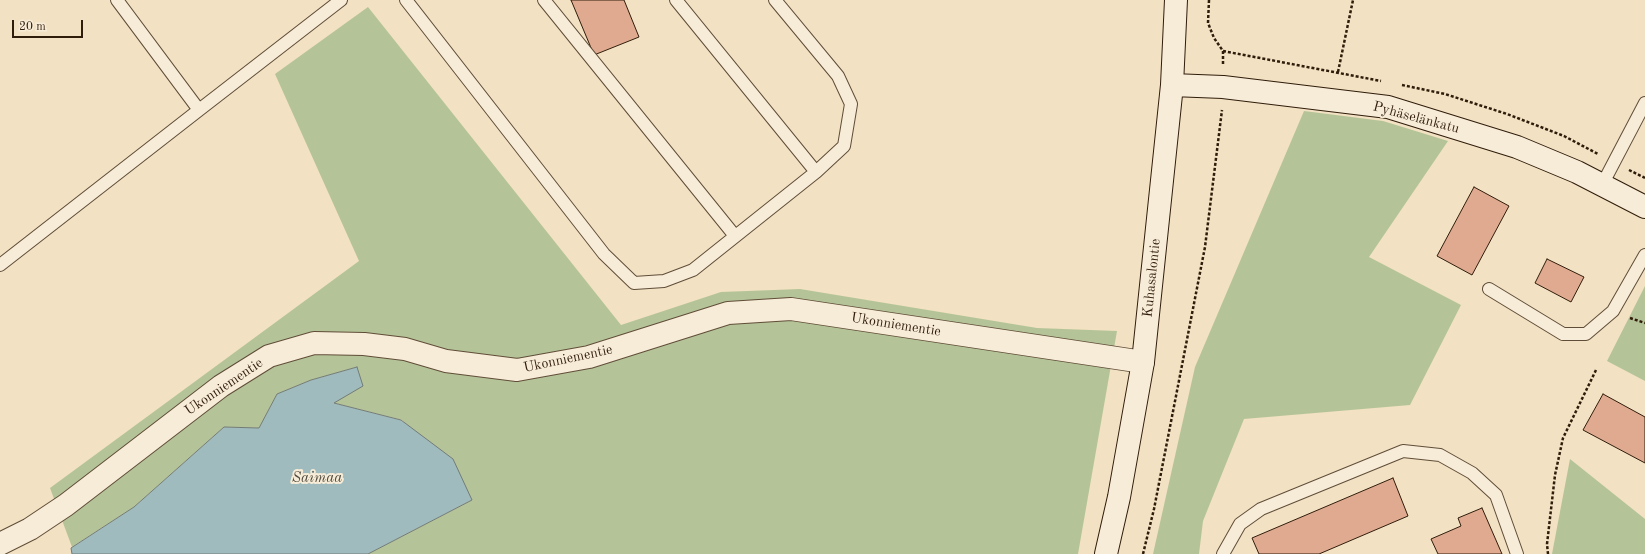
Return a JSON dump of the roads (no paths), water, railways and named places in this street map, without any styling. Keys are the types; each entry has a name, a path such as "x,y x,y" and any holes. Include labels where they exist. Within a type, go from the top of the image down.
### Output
{"street":[{"name":"Kuhasalontie","path":"1106,554 1119,497 1143,362 1172,85 1176,0"},
{"name":"Pyhäselänkatu","path":"1172,85 1223,87 1388,107 1517,147 1577,172 1645,207"},
{"name":"Ukonniementie","path":"0,544 30,529 66,505 221,386 269,356 314,343 364,344 405,349 446,361 517,370 589,357 728,313 791,309 1143,362"}],"lane":[{"path":"117,0 199,110"},
{"path":"0,265 342,0"},
{"path":"406,0 604,254 634,283 664,280 693,270 816,172 844,146 851,104 838,76 775,0"},
{"path":"544,0 736,236"},
{"path":"676,0 816,172"},
{"path":"1602,184 1645,103"},
{"path":"1489,290 1563,334 1586,334 1613,311 1645,255"},
{"path":"1223,554 1240,524 1261,509 1403,451 1440,455 1472,473 1496,495 1517,554"}],"water":[{"name":"Saimaa","path":"357,367 363,386 334,403 401,420 453,459 472,500 368,554 72,554 71,548 134,507 224,427 259,428 277,394 311,380"}]}
